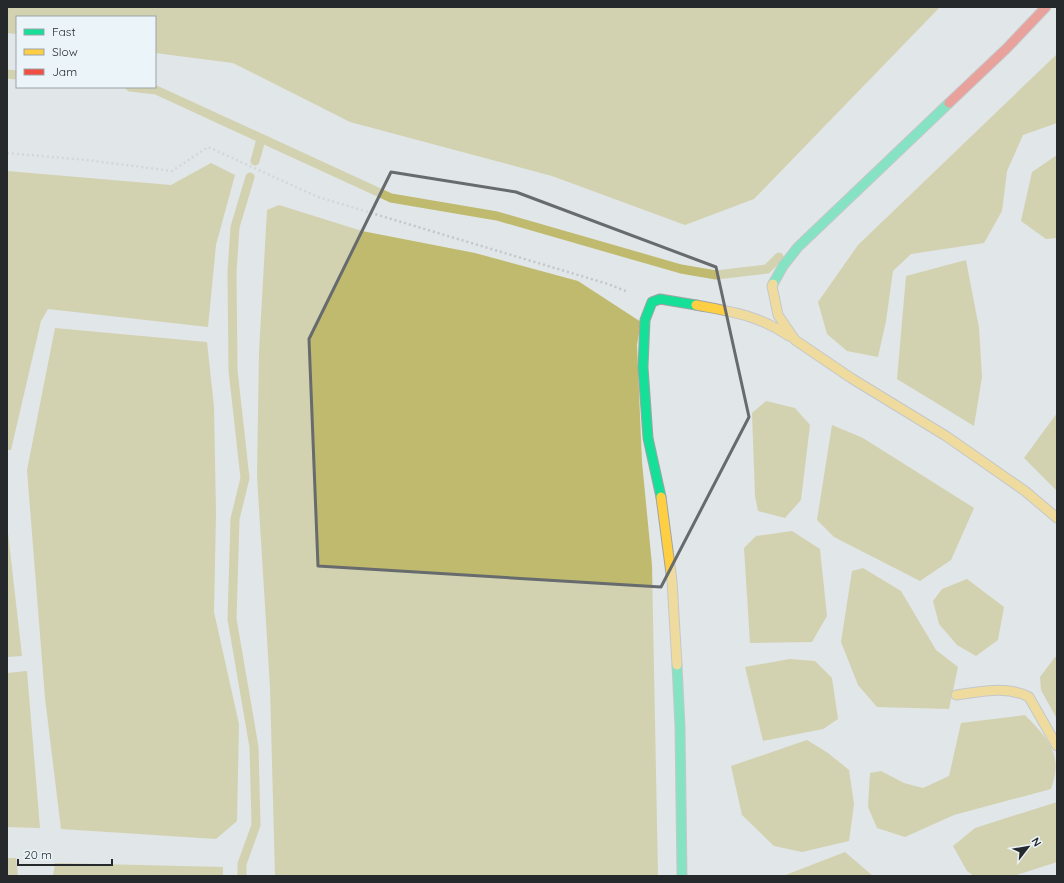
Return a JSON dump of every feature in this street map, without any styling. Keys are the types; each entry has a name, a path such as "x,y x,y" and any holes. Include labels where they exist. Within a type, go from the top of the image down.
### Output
{"street":[{"path":"794,340 778,315 772,286 783,266 798,247 1006,49 1046,7"},
{"path":"682,876 680,727 672,581 662,500 648,438 643,367 645,320 652,302 660,299 669,300 744,314 770,324 851,378 946,436 1025,491 1057,518"},
{"path":"956,695 1012,689 1022,692 1028,696 1057,746"}],"path":[{"path":"7,153 86,160 172,171 208,147 318,197 608,284 652,302"}],"highlighted area":[{"path":"391,172 516,192 716,267 749,417 661,587 456,576 318,566 309,339"}],"shaded area":[{"path":"7,7 940,7 754,199 685,225 552,176 350,122 233,63 156,53 156,16 16,16 16,34 7,33"},
{"path":"1057,54 1057,123 1023,135 1007,171 1002,211 984,243 911,254 893,271 886,321 878,357 847,351 827,334 818,302 858,245"},
{"path":"1057,155 1057,238 1046,239 1021,221 1032,172"},
{"path":"211,163 235,175 216,245 208,327 48,309 41,321 11,450 7,450 7,171 171,185"},
{"path":"279,205 362,231 475,253 578,281 641,322 637,345 642,462 652,565 658,876 275,876 270,687 257,476 259,352 267,210"},
{"path":"966,260 979,328 982,377 974,426 897,379 906,276"},
{"path":"55,328 207,342 214,407 216,513 214,612 239,724 237,821 216,839 61,829 45,698 27,470"},
{"path":"766,401 795,408 810,425 801,500 785,518 758,511 755,496 752,413"},
{"path":"1057,413 1057,491 1024,458"},
{"path":"832,425 863,438 974,508 951,560 920,581 834,537 817,520"},
{"path":"7,524 22,656 7,657"},
{"path":"792,531 820,549 827,616 812,642 750,643 744,548 756,536"},
{"path":"863,568 901,591 936,650 958,667 949,709 877,707 858,685 841,642 852,571"},
{"path":"967,579 1004,607 998,640 976,656 957,645 939,624 933,601 942,589"},
{"path":"1055,657 1057,657 1057,719 1041,690 1040,677"},
{"path":"790,659 815,661 832,678 838,719 823,729 763,741 745,667"},
{"path":"27,671 40,828 7,827 7,673"},
{"path":"1025,715 1041,732 1052,748 1056,766 1055,777 1051,789 954,815 905,837 877,828 868,807 870,773 881,771 904,783 923,788 949,776 961,723"},
{"path":"807,740 828,753 849,770 854,804 849,841 802,852 774,846 742,815 731,766"},
{"path":"1057,802 1057,862 1014,876 974,876 967,871 953,846 975,828"},
{"path":"845,852 873,876 783,876"},
{"path":"7,858 16,858 18,876 7,876"},
{"path":"55,863 223,867 223,876 53,876"}],"waterway":[{"path":"7,74 16,75"},
{"path":"139,88 156,90 391,198 497,216 681,269 716,275 767,269 779,257"},
{"path":"255,161 261,139"},
{"path":"242,876 242,864 256,825 254,747 232,619 235,519 245,478 233,370 232,272 235,227 250,177"}],"traffic: fast":[{"path":"773,284 783,266 798,247 949,103"},
{"path":"661,497 648,438 643,367 645,320 652,302 660,299 696,305"},
{"path":"677,665 680,727 682,876"}],"traffic: slow":[{"path":"773,284 772,286 778,315 795,340 851,378 946,436 1025,491 1057,518"},
{"path":"696,305 744,315 766,323 789,336"},
{"path":"661,497 672,581 677,665"},
{"path":"956,695 1002,690 1020,693 1029,697 1057,746"}],"traffic: jam":[{"path":"949,103 1006,49 1046,7"}]}
